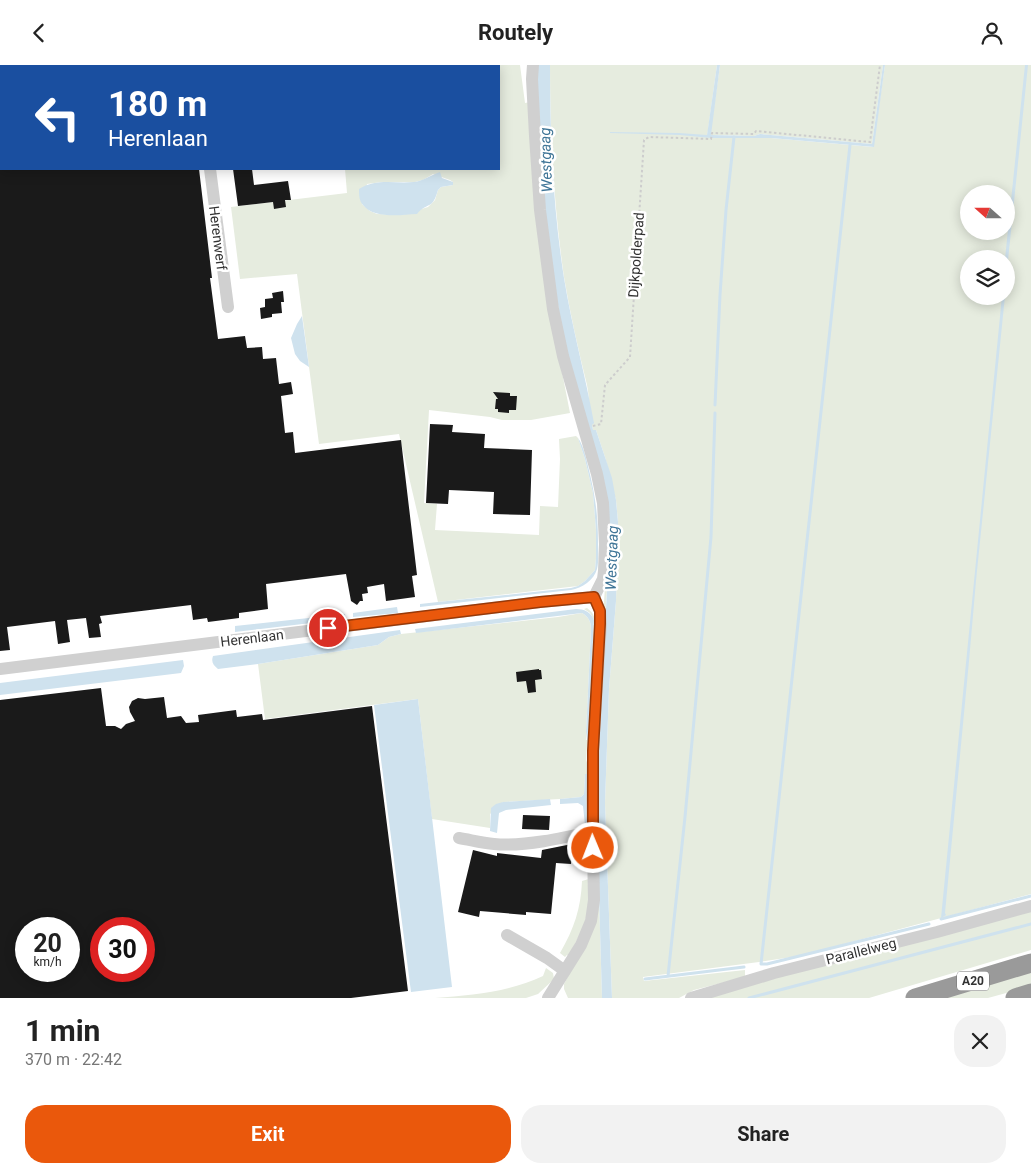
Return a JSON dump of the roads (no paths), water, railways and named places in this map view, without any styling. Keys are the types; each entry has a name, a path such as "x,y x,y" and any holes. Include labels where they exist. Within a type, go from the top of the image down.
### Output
{"highway":[{"name":"A20","path":"915,998 1031,963"},
{"path":"1015,998 1031,993"}],"street":[{"path":"533,65 540,209 552,309 563,356 597,474 603,503 605,544 603,579 594,597 600,611 600,624 593,751 594,900 591,921 581,945 565,971 554,996 536,998"},
{"name":"Herenwerf","path":"210,170 228,307"},
{"name":"Herenlaan","path":"0,669 531,603 594,597"},
{"path":"460,838 494,845 525,844 593,831"},
{"name":"Parallelweg","path":"691,998 774,973 1031,906"},
{"path":"507,935 547,957 565,971"}],"water":[{"name":"Westgaag","path":"536,65 550,65 553,172 564,278 594,423 592,425 593,430 596,430 612,478 618,522 616,601 609,689 605,803 612,998 602,998 597,828 597,780 609,551 562,329 547,238"},
{"path":"717,65 720,65 711,135 754,136 760,134 872,144 883,65 885,65 874,147 771,138 711,138 610,133 707,135"},
{"path":"1025,65 1028,65 1015,192 1015,185 1013,185"},
{"path":"440,172 442,178 453,182 453,185 441,187 434,201 417,214 380,214 363,205 359,197 359,189 372,184 379,182 417,181"},
{"path":"1007,240 1010,240 1009,250 1006,250"},
{"path":"1001,305 1004,305 976,581 946,915 941,918"},
{"path":"302,316 309,367 300,361 295,354 291,338"},
{"path":"578,438 583,448 593,486 597,513 598,563 597,569 590,580 571,590 420,607 420,604 571,588 585,581 595,570 596,530 593,493"},
{"path":"397,607 398,613 353,617 353,613"},
{"path":"576,609 587,611 594,620 587,741 591,624 582,613 416,633 415,629"},
{"path":"345,614 345,619 235,632 235,626"},
{"path":"400,630 401,634 389,637 378,645 218,669 212,662 213,656"},
{"path":"183,660 184,666 181,673 0,695 0,683"},
{"path":"418,699 452,987 411,992 374,705"},
{"path":"585,774 587,774 588,825 585,825 583,806 578,803 560,804 560,799 581,797 584,794"},
{"path":"550,799 551,805 506,810 499,813 497,833 490,831 491,808 496,804"}],"waterway":[{"path":"715,405 726,210 734,137"},
{"path":"850,145 761,964 929,924"},
{"path":"668,976 711,537 715,413"},
{"path":"941,919 1031,896"},
{"path":"749,998 1031,924"},
{"path":"645,979 744,967"}]}
